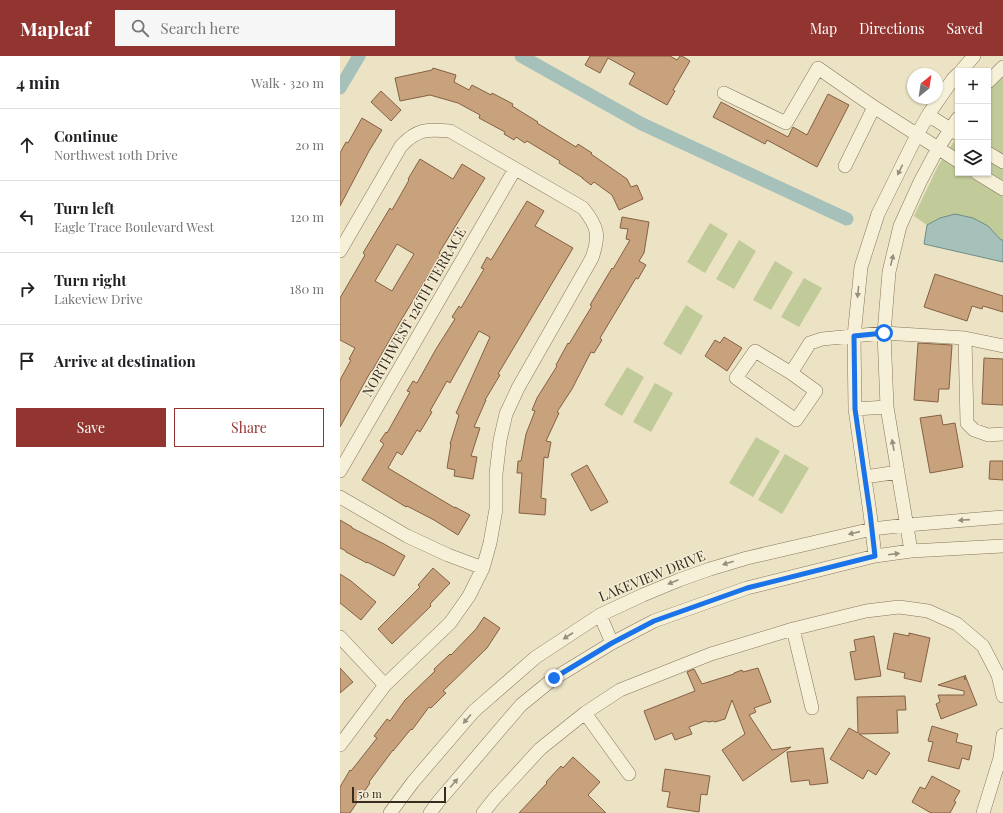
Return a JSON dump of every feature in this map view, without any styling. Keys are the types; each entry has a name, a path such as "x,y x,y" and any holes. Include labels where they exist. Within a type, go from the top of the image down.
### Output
{"street":[{"path":"964,68 974,56"},
{"path":"991,79 1003,67"},
{"path":"724,93 786,123 818,68 874,107 955,159"},
{"path":"875,556 855,409 854,336 860,267 878,214 917,135 928,115 955,78"},
{"path":"845,166 874,107"},
{"path":"911,552 887,407 884,333 889,272 900,226 920,182 938,148 954,132 928,115"},
{"path":"340,251 401,146 409,138 420,132 435,130 450,131 582,208 591,219 596,232 597,244 592,258 518,388 506,414 500,440 496,474 496,509 490,543 483,568 469,596 450,622 385,685 340,745"},
{"path":"991,154 1003,162"},
{"name":"NORTHWEST 126TH TERRACE","path":"340,471 515,169"},
{"path":"982,176 1003,189"},
{"path":"790,373 810,343 822,339 884,333 965,338 1003,346"},
{"path":"965,338 967,423 974,430 988,435 1003,434"},
{"path":"755,351 790,373 816,391 796,420 736,378 755,351"},
{"path":"855,409 887,407"},
{"path":"865,477 898,472"},
{"path":"340,496 407,536 448,555 483,568"},
{"name":"LAKEVIEW DRIVE","path":"390,813 413,782 474,711 536,657 600,615 672,583 710,569 747,558 872,529 1003,517"},
{"path":"430,813 521,705 554,678 612,643 654,621 747,588 875,556 1003,546"},
{"path":"483,813 540,749 585,713 620,690 711,654 793,629 866,611 899,607 928,611 958,624 983,646 998,674 1003,696"},
{"path":"600,615 612,643"},
{"path":"793,629 812,708"},
{"path":"340,637 385,685"},
{"path":"585,713 629,774"},
{"path":"983,813 1000,758 1003,735"}],"green space":[{"path":"1003,72 1003,240 1001,240 988,226 940,218 927,225 914,216 938,166 955,140 955,176 991,176 991,83"},
{"path":"710,223 728,234 705,273 687,262"},
{"path":"739,240 756,251 734,289 716,279"},
{"path":"775,261 793,272 771,310 753,300"},
{"path":"804,278 822,288 799,327 781,317"},
{"path":"686,305 703,316 681,355 663,344"},
{"path":"627,367 644,377 622,416 604,405"},
{"path":"655,383 673,393 651,432 633,422"},
{"path":"756,437 780,451 753,497 729,483"},
{"path":"785,454 809,468 782,514 758,500"}],"water":[{"path":"955,214 973,218 988,226 1001,240 1003,240 1003,262 924,244 927,225 940,218"}],"building":[{"path":"590,56 670,56 677,60 680,56 682,56 690,61 673,90 675,91 667,105 629,84 635,73 608,58 600,73 585,65"},
{"path":"433,68 456,75 454,82 469,90 472,85 513,104 512,106 576,147 578,144 627,179 631,187 637,185 643,199 619,210 612,195 594,182 591,185 583,178 559,163 560,161 527,141 525,143 516,137 514,140 504,134 505,132 479,118 480,115 458,103 430,95 400,101 395,78 432,70"},
{"path":"381,91 401,110 391,121 371,102"},
{"path":"828,94 849,105 817,167 767,140 765,144 713,117 721,102 788,137 793,127 807,135"},
{"path":"362,118 382,130 369,151 340,206 340,153 346,142 348,143"},
{"path":"420,159 453,179 462,164 485,178 439,253 441,254 371,371 340,427 340,380 351,360 349,359 355,348 340,340 340,298 365,255 363,253 390,208 392,210 409,180 408,179","holes":["397,244 414,254 392,291 375,281"]},
{"path":"527,201 544,211 535,226 573,248 498,374 500,375 485,400 474,427 480,428 471,456 477,457 473,479 454,476 455,470 447,468 450,444 459,415 456,413 490,337 479,331 450,383 447,381 430,411 432,412 420,432 417,430 402,455 397,452 388,468 455,508 470,515 458,535 434,520 407,506 406,507 362,480 384,444 380,441 386,432 387,433 410,392 407,391 413,381 417,383 455,319 452,317 459,306 461,308 484,269 481,268 487,257 491,260"},
{"path":"622,217 649,222 644,253 639,261 646,265 638,279 636,278 600,338 602,340 594,353 591,352 572,389 557,412 559,413 546,441 551,442 548,458 544,457 541,498 546,499 545,515 519,513 522,473 517,473 518,461 521,461 526,434 535,411 532,410 537,398 557,366 556,365 568,343 569,344 592,306 590,305 630,240 626,239 628,229 620,228"},
{"path":"935,274 1003,296 1003,312 983,306 982,309 972,306 967,321 924,307"},
{"path":"724,337 742,348 727,371 705,356 715,340 720,343"},
{"path":"918,343 952,345 949,389 939,389 938,402 914,400"},
{"path":"984,358 1003,359 1003,405 982,404"},
{"path":"941,415 943,425 955,423 963,467 930,473 920,418"},
{"path":"990,461 1003,461 1003,480 989,479"},
{"path":"587,465 608,502 591,511 571,474"},
{"path":"340,520 405,556 394,576 340,548"},
{"path":"433,568 450,583 430,604 431,606 392,644 378,629 420,587 418,585"},
{"path":"340,574 351,581 376,602 361,620 340,603"},
{"path":"484,617 500,628 487,648 443,691 446,693 431,708 429,707 412,730 411,729 393,750 369,782 370,783 350,813 340,813 340,787 350,770 351,771 377,738 374,736 387,719 390,721 405,700 435,671 434,669 450,654 451,655 476,629"},
{"path":"894,633 909,636 909,633 930,638 921,682 904,678 905,673 887,669"},
{"path":"874,636 881,676 855,680 850,652 856,651 854,640"},
{"path":"340,668 353,682 340,693"},
{"path":"758,668 771,702 754,708 756,712 749,715 772,750 791,747 743,781 722,750 745,734 732,700 725,719 715,722 705,721 689,727 692,734 675,740 672,733 655,740 644,711 695,691 687,672 694,669 702,684 742,670 743,672"},
{"path":"965,675 977,705 941,719 936,704 940,702 938,695 964,695 964,691 938,685 964,676 965,680"},
{"path":"905,696 906,710 897,710 898,733 859,734 890,753 876,775 868,770 863,779 830,759 849,728 858,733 857,697"},
{"path":"932,726 958,734 956,742 972,746 969,760 962,758 959,769 928,761 933,742 928,741"},
{"path":"823,748 828,783 810,785 809,780 791,782 787,752"},
{"path":"573,757 600,782 588,795 606,813 519,813 561,766 563,768"},
{"path":"665,769 710,776 707,795 701,794 699,812 667,807 670,792 662,791"},
{"path":"932,776 960,791 954,801 956,802 950,813 931,813 912,802 920,787 925,789"}],"waterway":[{"path":"340,88 359,56"},
{"path":"521,56 642,124 847,219"}],"route":[{"path":"554,678 612,643 654,621 747,588 875,556 855,409 854,336 884,333"}]}
